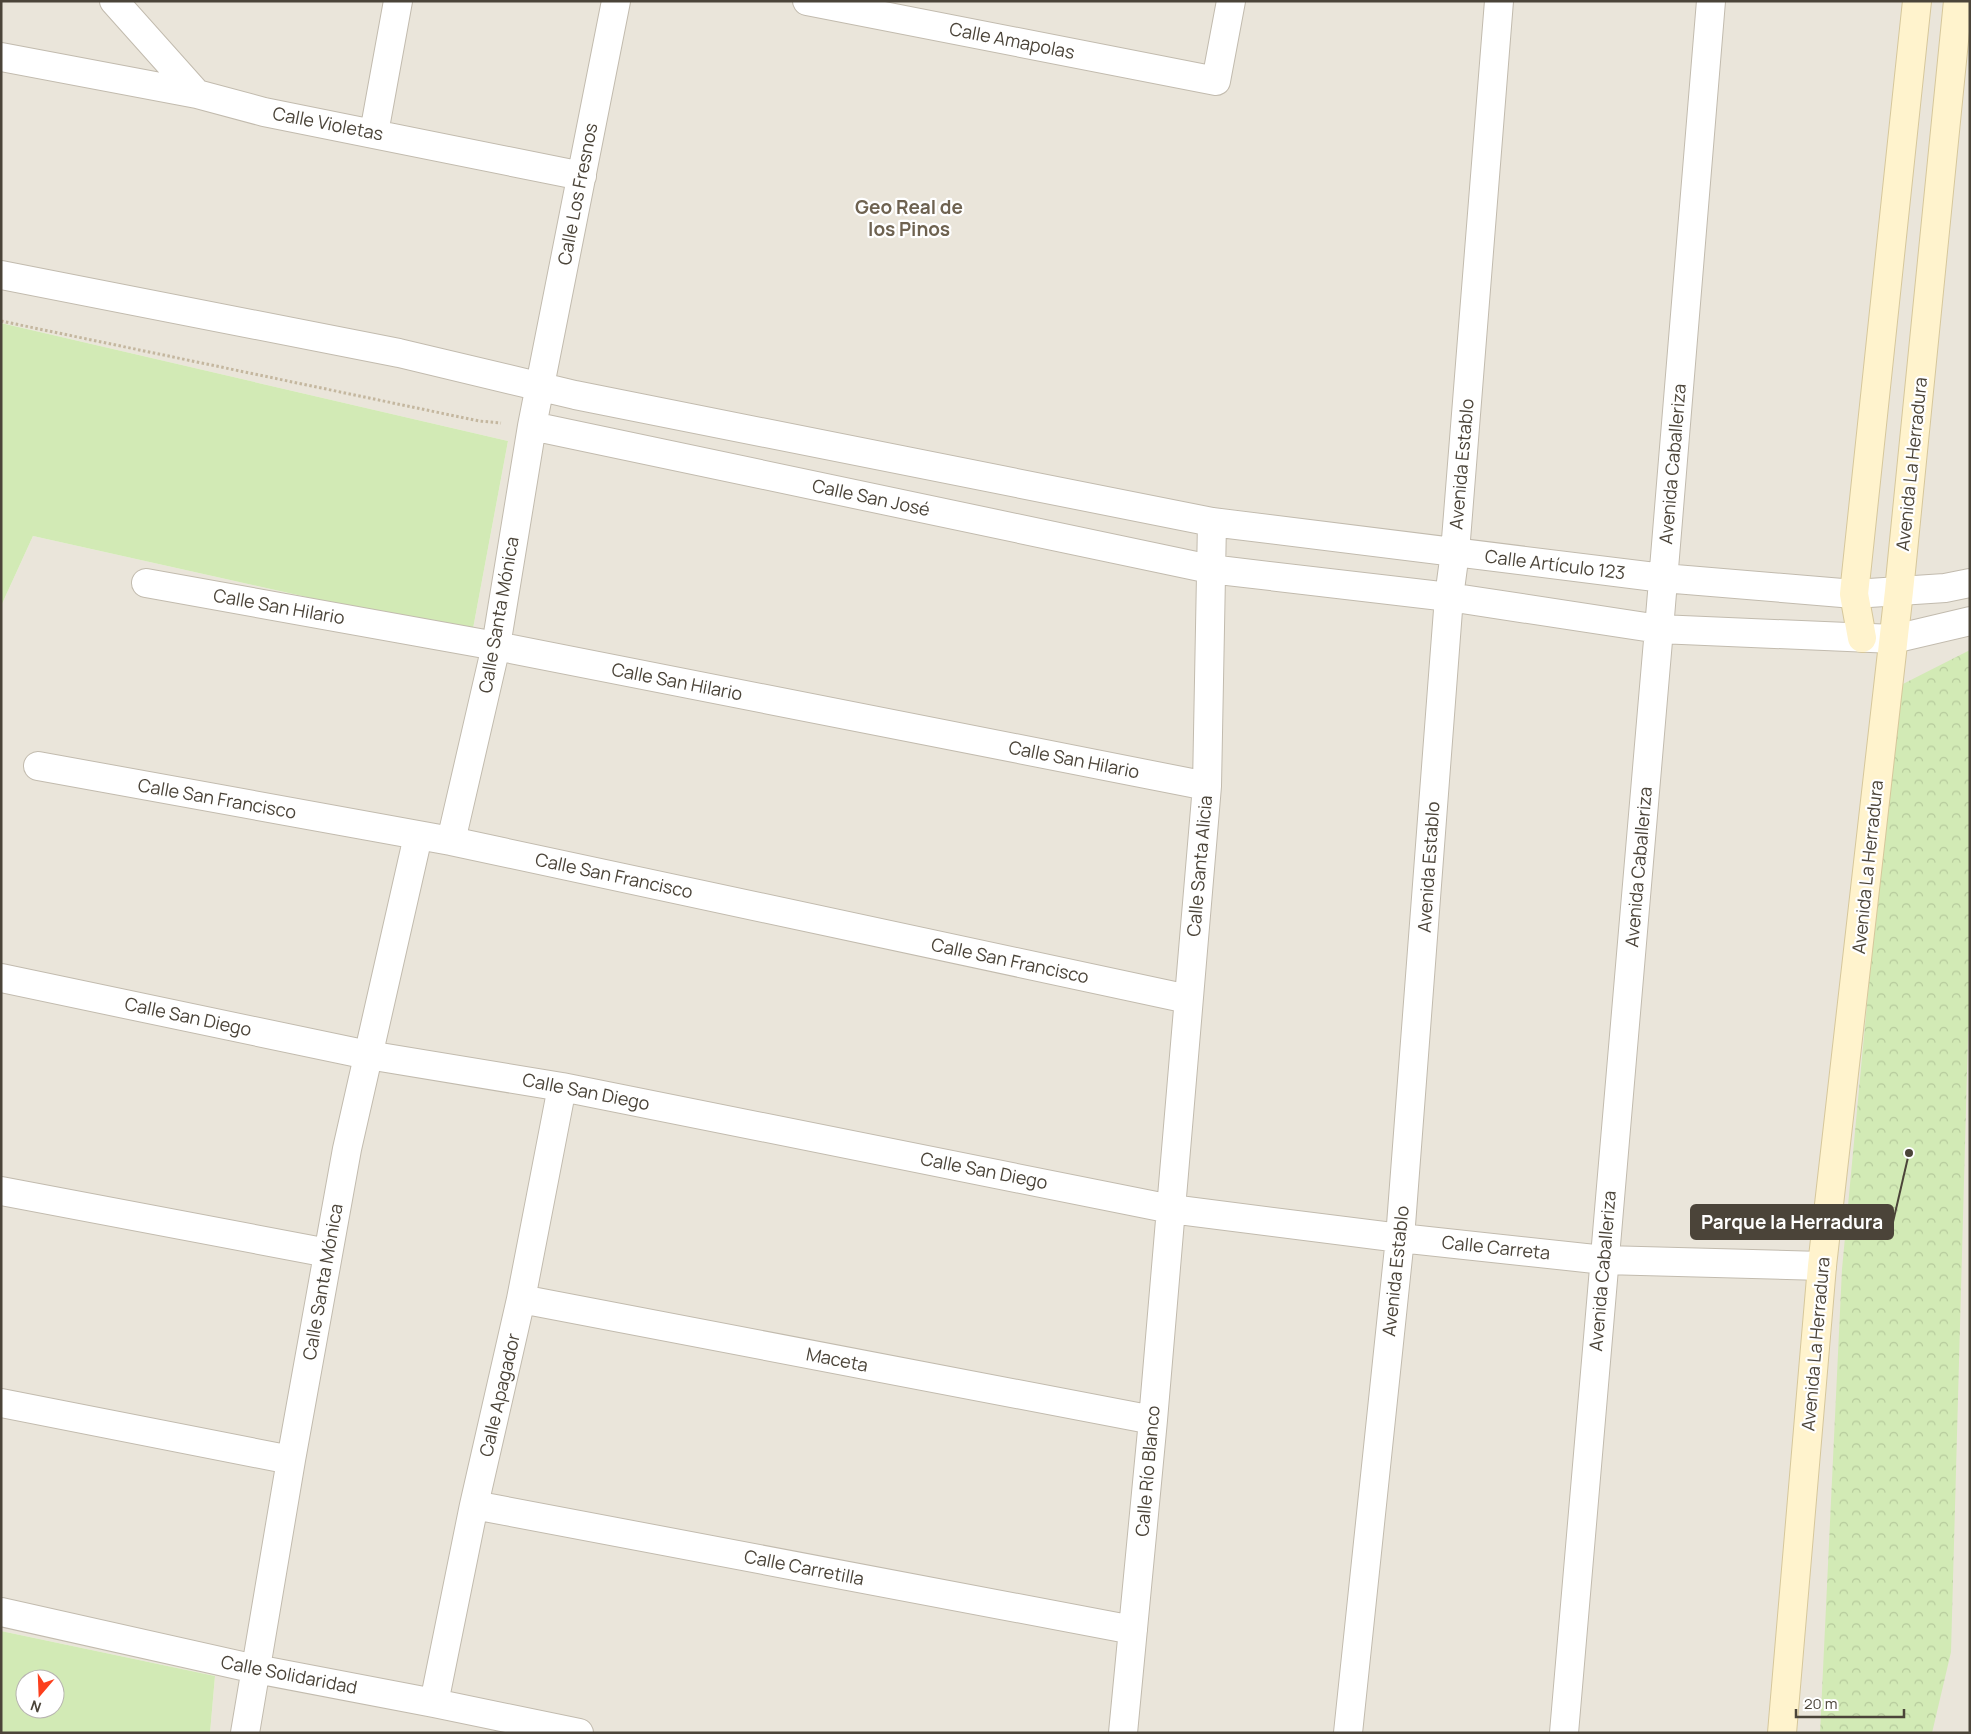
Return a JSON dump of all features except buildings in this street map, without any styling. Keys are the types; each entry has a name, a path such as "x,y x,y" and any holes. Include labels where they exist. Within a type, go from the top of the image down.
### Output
{"street":[{"path":"114,1 197,94"},
{"path":"374,133 398,1"},
{"name":"Calle Los Fresnos","path":"540,387 616,1"},
{"name":"Calle Amapolas","path":"807,1 1216,81 1231,1"},
{"name":"Avenida Establo","path":"1348,1733 1400,1238 1449,597 1455,552 1499,1"},
{"name":"Avenida Caballeriza","path":"1564,1733 1711,1"},
{"path":"1862,638 1854,594 1917,1"},
{"name":"Avenida La Herradura","path":"1782,1733 1822,1266 1894,639 1958,1"},
{"name":"Calle Violetas","path":"1,57 197,94 264,112 582,176"},
{"path":"1,275 399,353 540,387 1212,522"},
{"name":"Calle Santa Mónica","path":"451,841 496,646 540,387"},
{"name":"Calle San José","path":"532,426 1210,569"},
{"name":"Calle Artículo 123","path":"1212,522 1663,578 1854,594 1945,588 1970,583"},
{"name":"Calle Santa Alicia","path":"1171,1209 1206,786 1212,522"},
{"path":"1210,569 1449,597 1659,629 1894,639 1970,621"},
{"name":"Calle San Hilario","path":"146,583 496,646 1206,786"},
{"name":"Calle San Francisco","path":"38,766 451,841 1188,999"},
{"name":"Calle Santa Mónica","path":"245,1733 291,1460 347,1149 418,836"},
{"name":"Calle San Diego","path":"1,978 368,1055 562,1087 1171,1209"},
{"name":"Calle Apagador","path":"434,1702 474,1505 522,1299 562,1087"},
{"path":"1,1191 328,1253"},
{"name":"Calle Carreta","path":"1171,1209 1400,1238 1604,1260 1822,1266"},
{"name":"Calle Río Blanco","path":"1124,1733 1171,1209"},
{"name":"Maceta","path":"522,1299 1153,1420"},
{"path":"1,1403 291,1460"},
{"name":"Calle Carretilla","path":"474,1505 1133,1630"},
{"name":"Calle Solidaridad","path":"1,1612 256,1669 434,1702 579,1733"}],"path":[{"path":"1,321 479,421 532,426"}],"shaded area":[{"path":"1,1 1970,1 1970,1733 210,1733 215,1676 1,1631 1,606 33,536 472,634 508,441 1,323"}],"green space":[{"path":"1,323 508,441 472,634 33,536 1,606"},
{"path":"1970,650 1970,1014 1951,1652 1932,1733 1820,1733 1842,1269 1897,687"},
{"path":"1,1631 215,1676 210,1733 1,1733"}],"place":[{"name":"Parque la Herradura","path":"1909,1153"}],"district":[{"name":"Geo Real de los Pinos","path":"909,218"}]}
